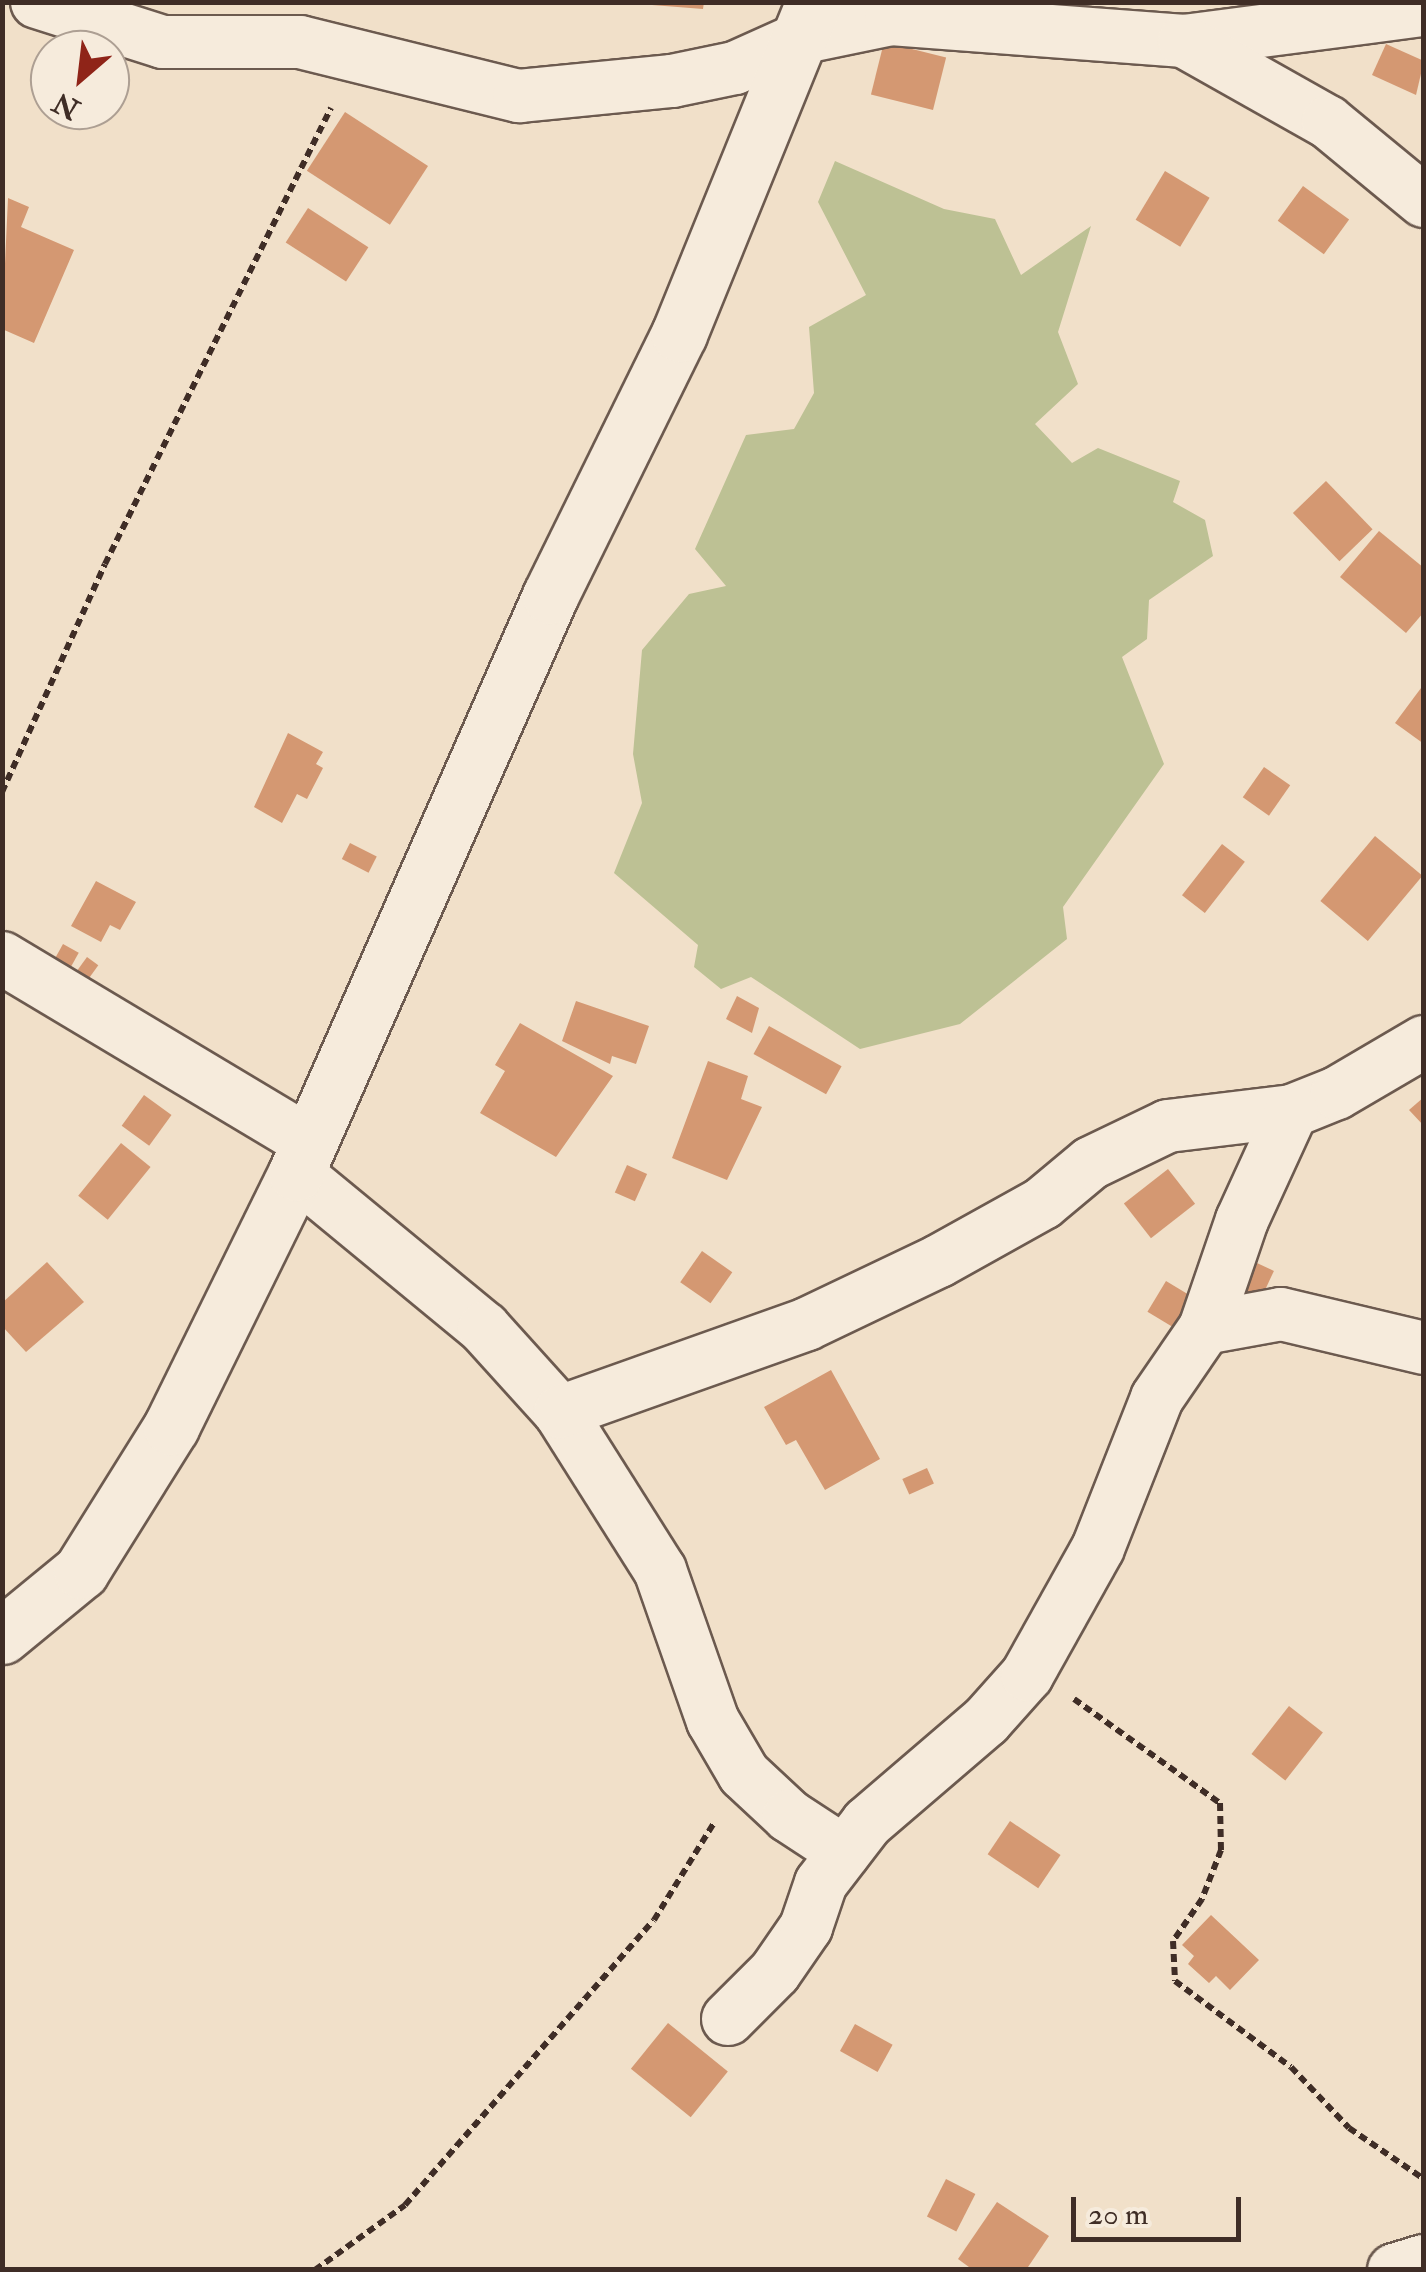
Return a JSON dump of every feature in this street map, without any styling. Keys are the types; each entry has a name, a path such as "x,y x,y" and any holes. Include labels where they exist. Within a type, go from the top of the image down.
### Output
{"street":[{"path":"36,2 163,42 249,21 300,42 520,96 720,71 809,20 891,20 1184,41 1424,10"},
{"path":"2,1636 81,1570 130,1499 302,1157 550,596 679,334 809,20"},
{"path":"1184,41 1328,122 1424,201"},
{"path":"2,958 302,1157 484,1328 560,1412 660,1570 713,1722 744,1774 788,1816 844,1852"},
{"path":"560,1412 807,1324 939,1260 1043,1203 1091,1162 1168,1126 1292,1111 1337,1093 1424,1042"},
{"path":"728,2019 776,1972 844,1852 1026,1675 1098,1548 1158,1398 1205,1328 1242,1220 1292,1111"},
{"path":"1205,1328 1281,1314 1424,1348"},
{"path":"1394,2270 1424,2262"}],"path":[{"path":"2,792 105,564 358,54"},
{"path":"1026,1675 1065,1693 1220,1802 1221,1850 1202,1898 1174,1941 1175,1981 1291,2067 1349,2128 1424,2179"},
{"path":"315,2270 405,2205 654,1920 744,1774"}],"green space":[{"path":"835,161 944,209 995,219 1021,275 1091,226 1058,332 1078,384 1035,424 1072,463 1098,448 1180,481 1173,502 1205,520 1213,556 1149,600 1147,639 1122,657 1164,764 1063,907 1067,939 960,1024 860,1049 751,977 721,989 694,967 698,945 614,873 642,803 633,754 642,650 689,594 726,586 695,549 746,435 794,429 814,393 809,327 866,295 818,202"}],"building":[{"path":"652,2 704,2 703,9"},
{"path":"884,42 946,57 933,110 871,94"},
{"path":"1386,44 1424,61 1416,95 1372,75"},
{"path":"345,112 428,166 390,225 307,171"},
{"path":"1165,171 1210,198 1180,247 1136,220"},
{"path":"1303,186 1349,220 1324,254 1278,221"},
{"path":"8,198 29,207 21,227 74,250 34,343 2,329"},
{"path":"308,208 368,247 346,282 286,242"},
{"path":"1326,481 1373,529 1339,561 1293,513"},
{"path":"1379,531 1424,568 1424,612 1406,633 1340,577"},
{"path":"1424,684 1424,744 1395,723"},
{"path":"288,733 323,752 316,764 323,768 307,799 297,794 282,823 254,807"},
{"path":"1264,767 1290,785 1269,816 1243,797"},
{"path":"1375,836 1422,876 1368,941 1320,901"},
{"path":"350,843 377,857 369,873 342,859"},
{"path":"1222,844 1245,862 1205,913 1182,895"},
{"path":"96,881 136,902 120,930 110,925 101,942 71,926"},
{"path":"63,944 79,953 69,970 53,961"},
{"path":"87,957 98,965 87,981 75,973"},
{"path":"737,996 759,1008 752,1033 726,1019"},
{"path":"576,1001 649,1026 636,1064 612,1056 610,1064 562,1041"},
{"path":"520,1023 613,1076 556,1157 480,1113 505,1071 495,1065"},
{"path":"769,1026 842,1066 826,1094 753,1054"},
{"path":"708,1061 748,1076 741,1099 762,1107 727,1180 672,1158"},
{"path":"144,1095 172,1115 149,1146 122,1126"},
{"path":"1424,1097 1424,1126 1409,1110"},
{"path":"121,1143 151,1167 108,1220 78,1196"},
{"path":"627,1165 647,1174 635,1201 615,1192"},
{"path":"1168,1169 1195,1204 1151,1238 1124,1203"},
{"path":"702,1251 732,1272 711,1303 680,1282"},
{"path":"1244,1257 1274,1271 1258,1305 1228,1291"},
{"path":"47,1262 84,1302 26,1352 2,1326 2,1303"},
{"path":"1166,1281 1204,1304 1185,1335 1147,1312"},
{"path":"831,1370 880,1459 825,1490 796,1440 786,1445 764,1407"},
{"path":"927,1468 934,1484 909,1495 902,1479"},
{"path":"1289,1706 1323,1732 1285,1781 1251,1754"},
{"path":"1010,1821 1061,1855 1038,1888 988,1854"},
{"path":"1211,1915 1259,1960 1230,1990 1216,1976 1209,1983 1188,1964 1194,1956 1182,1945"},
{"path":"668,2023 728,2071 691,2117 631,2069"},
{"path":"855,2024 893,2045 878,2072 840,2051"},
{"path":"946,2179 975,2194 956,2231 927,2216"},
{"path":"997,2202 1049,2236 1026,2270 973,2270 958,2259"}]}
